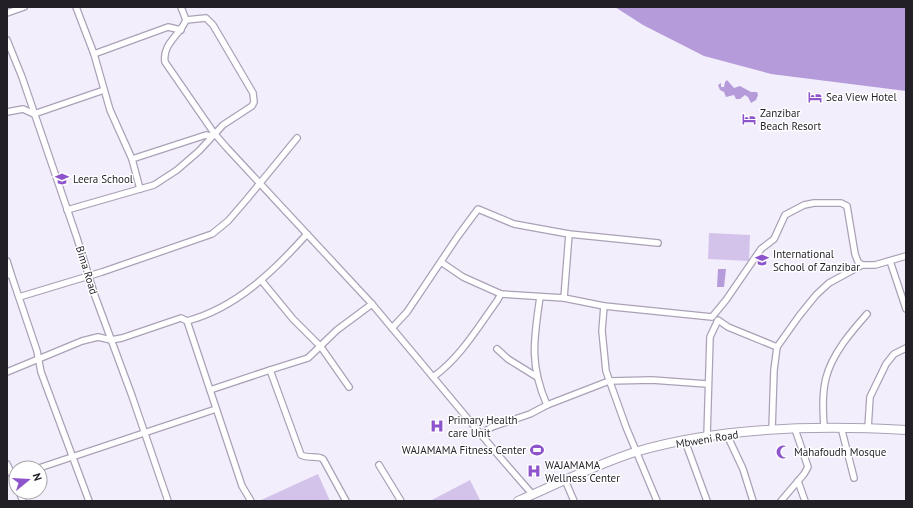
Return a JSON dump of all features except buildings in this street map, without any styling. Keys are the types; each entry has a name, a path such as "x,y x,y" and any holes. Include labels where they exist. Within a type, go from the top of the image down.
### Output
{"street":[{"path":"7,13 24,7"},
{"path":"76,7 94,54 110,110 132,158 140,189"},
{"path":"181,7 186,20 181,30 165,50 165,62 213,135 372,304 483,437 533,494"},
{"path":"67,210 154,185 177,170 199,151 228,121 252,106 255,98 213,25 208,19 186,20"},
{"path":"94,54 168,27 181,30"},
{"name":"Bima Road","path":"7,40 67,210 110,340 132,396 143,432 168,501"},
{"path":"7,112 23,109 34,114 104,90"},
{"path":"132,158 206,135 213,135"},
{"path":"19,297 212,234 228,221 297,138"},
{"path":"706,437 710,337 715,318 761,249 774,238 785,215 804,205 841,203 847,206 855,254 862,265"},
{"path":"392,328 407,312 478,209 514,224 569,234 658,243"},
{"path":"7,372 82,341 98,337 110,340 122,338 181,318 187,321 216,312 262,280 286,258 307,234"},
{"path":"564,298 569,234"},
{"path":"772,430 774,370 777,347 799,316 816,295 829,283 862,265 869,266 906,256"},
{"path":"7,261 9,275 19,297 46,386 89,501"},
{"path":"890,261 906,309"},
{"path":"441,262 463,277 501,294 564,298 604,306 715,318 728,327 777,347"},
{"path":"262,280 293,320 321,347 349,387"},
{"path":"433,377 443,370 460,352 501,294"},
{"path":"540,297 533,342 537,377 547,405"},
{"path":"210,390 270,370 303,361 321,347 337,330 372,304"},
{"path":"604,306 602,331 604,360 609,381 636,452 657,501"},
{"path":"824,427 823,396 826,377 835,356 867,314"},
{"path":"187,321 242,486 251,501"},
{"path":"868,428 870,397 886,364 894,354 906,348"},
{"path":"496,349 508,360 537,377"},
{"path":"270,370 302,455 306,458 320,457 323,459 346,501"},
{"path":"483,437 487,430 492,427 530,414 547,405 609,381 652,380 707,384"},
{"path":"48,465 216,409"},
{"name":"Mbweni Road","path":"518,501 565,480 636,452 706,437 772,430 824,427 906,430"},
{"path":"841,427 854,478"},
{"path":"782,501 807,471 808,467 795,429"},
{"path":"727,435 743,469 753,501"},
{"path":"684,442 707,501"},
{"path":"379,465 401,501"},
{"path":"565,480 574,501"},
{"path":"798,480 805,501"}],"shaded area":[{"path":"615,7 906,7 906,91 771,74 704,56 643,25"},
{"path":"727,80 734,88 740,86 751,92 757,92 758,95 756,100 751,103 745,95 740,99 736,99 734,95 726,97 718,85 721,83 721,87 724,87"},
{"path":"709,233 750,235 749,261 708,259"},
{"path":"718,269 726,269 724,287 717,287"},
{"path":"318,474 330,501 261,500"},
{"path":"470,480 480,500 430,501"}],"place":[{"name":"Sea View Hotel","path":"815,97"},
{"name":"Zanzibar Beach Resort","path":"749,119"},
{"name":"Leera School","path":"62,179"},
{"name":"International School of Zanzibar","path":"762,260"},
{"name":"Primary Health care Unit","path":"437,426"},
{"name":"WAJAMAMA Fitness Center","path":"537,450"},
{"name":"Mahafoudh Mosque","path":"783,452"},
{"name":"WAJAMAMA Wellness Center","path":"534,471"}]}
